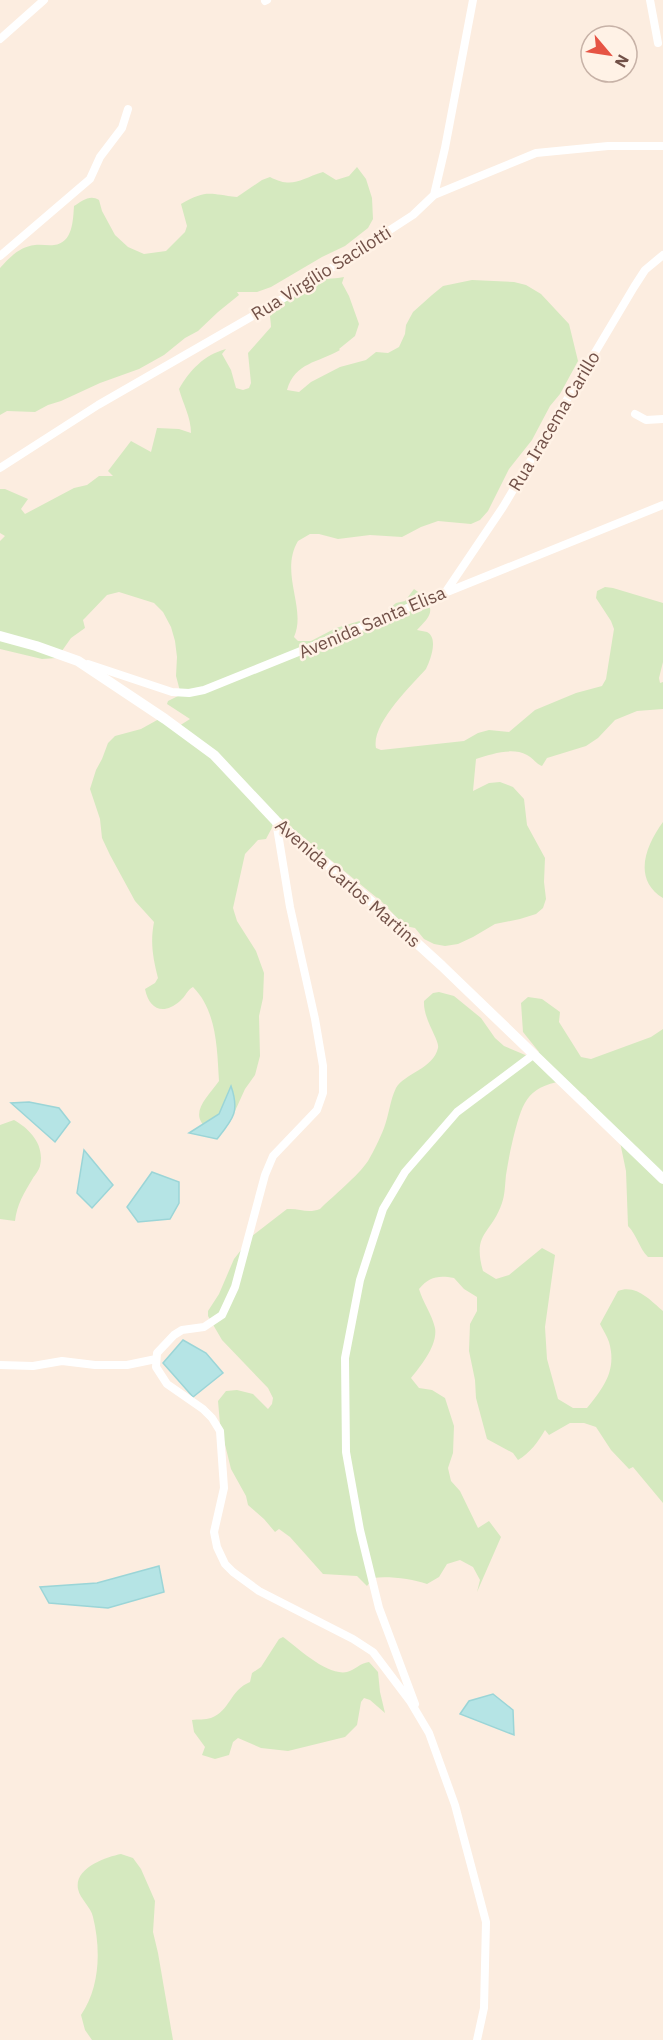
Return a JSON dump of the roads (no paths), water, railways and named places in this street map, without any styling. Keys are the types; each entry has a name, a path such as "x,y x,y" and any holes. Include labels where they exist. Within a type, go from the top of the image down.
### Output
{"street":[{"path":"0,39 45,0"},
{"path":"434,195 446,148 473,0"},
{"path":"650,0 658,43"},
{"path":"0,256 90,179 100,158 122,128 128,109"},
{"name":"Rua Virgílio Sacilotti","path":"0,468 98,405 296,291 413,215 434,195 536,153 608,146 663,146"},
{"name":"Rua Iracema Carillo","path":"447,590 503,507 634,287 645,270 663,255"},
{"path":"635,414 646,420 663,420"},
{"name":"Avenida Santa Elisa","path":"78,661 172,692 189,693 220,685 447,590 663,505"},
{"name":"Avenida Carlos Martins","path":"0,636 78,661 165,719 213,755 276,821 374,904 442,966 663,1179"},
{"path":"276,821 290,907 315,1019 323,1066 323,1093 317,1110 273,1156 265,1174 235,1287 222,1315 204,1327 177,1332 162,1347 156,1359 159,1374 167,1384 203,1409 220,1431 224,1488 214,1532 225,1564 259,1591 364,1645 373,1652 420,1716"},
{"path":"477,2040 484,2008 486,1922 455,1805 440,1760 420,1716 378,1608 360,1530 346,1452 345,1358 360,1280 383,1209 405,1172 457,1112 533,1055"},
{"path":"0,1365 33,1366 62,1361 95,1365 128,1365 156,1359"}],"water":[{"path":"231,1086 235,1109 231,1120 217,1139 189,1133 219,1114"},
{"path":"29,1102 59,1108 70,1122 55,1142 11,1103"},
{"path":"84,1150 113,1185 92,1208 77,1193"},
{"path":"152,1172 179,1182 179,1203 170,1219 138,1222 127,1207"},
{"path":"183,1340 206,1353 223,1373 193,1397 163,1363"},
{"path":"159,1566 164,1592 108,1608 49,1603 40,1587 97,1583"},
{"path":"493,1694 513,1710 514,1735 460,1714 469,1701"}]}
